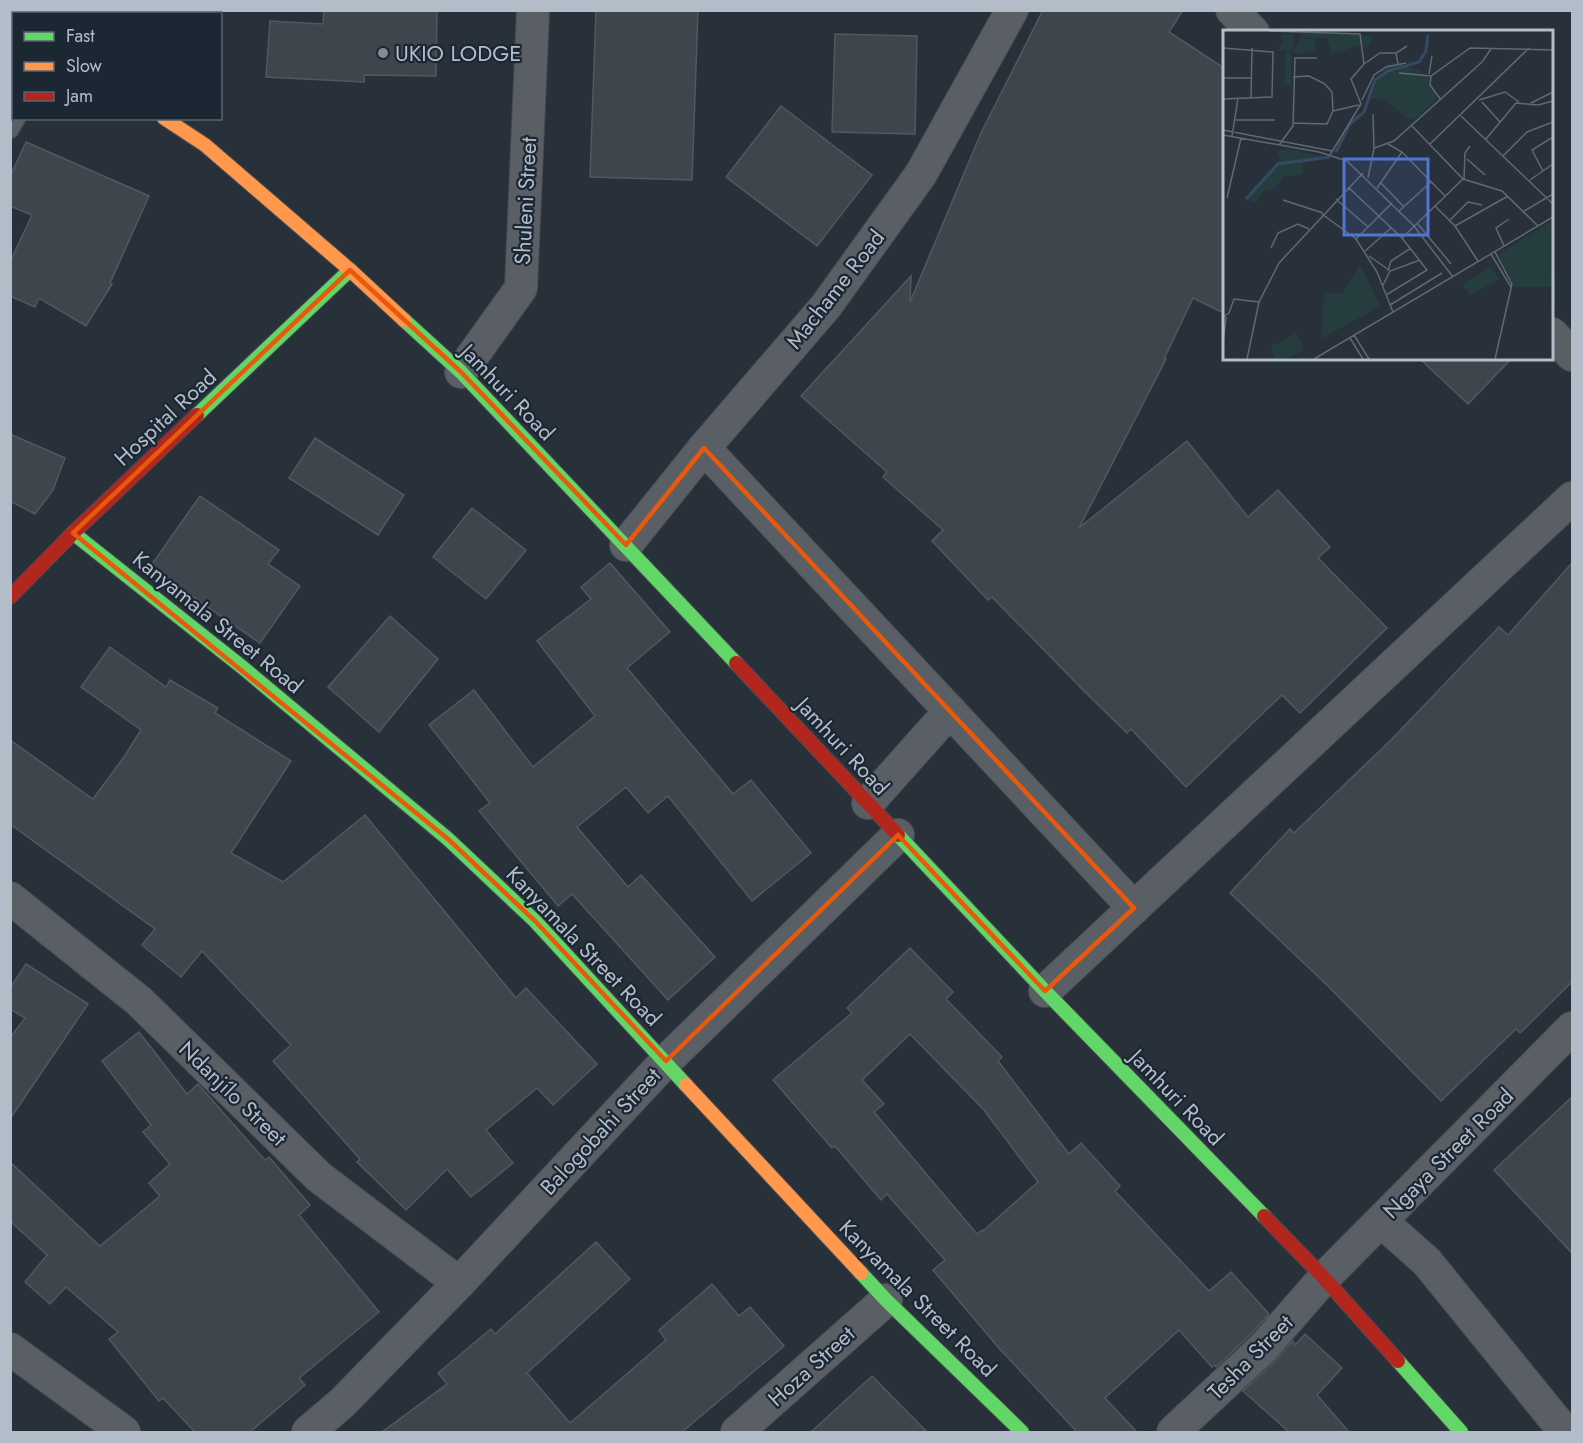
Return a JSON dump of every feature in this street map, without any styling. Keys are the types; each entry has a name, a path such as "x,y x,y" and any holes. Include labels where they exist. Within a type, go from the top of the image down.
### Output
{"main road":[{"name":"Jamhuri Road","path":"167,120 205,145 350,270 462,372 1045,991 1324,1278 1461,1432"},
{"name":"Hospital Road","path":"10,597 73,533 350,270"},
{"name":"Kanyamala Street Road","path":"73,533 242,667 448,839 535,921 886,1300 1022,1432"}],"street":[{"name":"Shuleni Street","path":"462,372 521,288 533,10"},
{"name":"Machame Road","path":"626,545 704,448 826,306 921,174 1012,10"},
{"path":"1232,10 1251,30"},
{"path":"1553,336 1572,355"},
{"path":"704,448 1134,908"},
{"path":"1045,991 1572,498"},
{"path":"868,803 950,711"},
{"name":"Balogobahi Street","path":"308,1432 342,1403 459,1283 666,1061 898,836"},
{"name":"Ndanjílo Street","path":"10,898 140,1001 320,1177 459,1283"},
{"name":"Ngaya Street Road","path":"1324,1278 1572,1028"},
{"path":"1381,1221 1427,1262 1564,1432"},
{"name":"Tesha Street","path":"1173,1432 1263,1348 1324,1278"},
{"name":"Hoza Street","path":"737,1432 886,1300"},
{"path":"10,1349 124,1432"}],"highlighted area":[{"path":"350,270 461,372 626,545 704,448 1134,908 1045,991 898,835 666,1061 535,921 448,839 73,533"}],"building":[{"path":"324,10 437,10 436,76 364,75 364,82 266,77 270,21 323,24"},
{"path":"596,10 698,10 692,180 590,177"},
{"path":"1043,10 1183,10 1169,32 1223,67 1223,313 1193,298 1164,359 1166,359 1079,528 1187,441 1248,517 1278,490 1330,547 1318,558 1387,628 1300,713 1282,695 1186,787 1131,729 1127,733 992,597 988,600 932,541 943,530 883,477 887,472 801,396 911,276 910,302 981,133"},
{"path":"835,34 917,36 915,134 832,132"},
{"path":"781,106 872,175 817,246 726,177"},
{"path":"26,142 149,196 110,283 112,284 86,326 39,298 35,307 10,296 10,262 32,215 10,206 10,177"},
{"path":"1421,360 1510,360 1468,404"},
{"path":"10,434 65,458 53,490 35,514 10,501"},
{"path":"315,438 404,495 378,535 289,478"},
{"path":"200,496 279,550 268,564 300,586 260,643 150,567"},
{"path":"472,508 526,550 486,599 433,557"},
{"path":"610,563 670,632 627,668 733,794 751,780 811,853 752,901 668,796 648,813 626,787 577,827 628,887 641,875 715,957 668,1000 572,894 558,906 479,811 490,803 429,725 474,690 533,767 595,716 537,641 591,599 581,587"},
{"path":"1572,563 1572,982 1520,1033 1516,1029 1441,1101 1328,986 1230,893 1290,829 1294,833 1391,740 1499,627 1508,635"},
{"path":"390,616 438,659 379,732 328,687"},
{"path":"110,647 166,687 170,680 218,708 215,713 291,761 231,853 283,882 365,815 516,998 526,988 597,1064 553,1105 537,1088 486,1130 513,1163 471,1197 447,1169 406,1210 357,1162 360,1159 273,1061 291,1045 202,951 181,977 142,945 155,929 10,824 10,740 93,799 141,730 81,687"},
{"path":"910,948 953,992 946,999 1002,1057 998,1061 1069,1154 1081,1143 1120,1186 1115,1191 1209,1291 1231,1272 1269,1314 1216,1367 1215,1365 1212,1367 1179,1330 1105,1398 1137,1432 1077,1432 998,1347 933,1270 945,1260 887,1194 881,1200 835,1146 832,1148 773,1080 852,1013 847,1008","holes":["910,1034 984,1110 1038,1182 977,1234 874,1112 884,1104 862,1080"]},
{"path":"26,964 88,1004 10,1119 10,1038 25,1018 10,1009 10,988"},
{"path":"139,1032 187,1094 198,1084 265,1160 269,1157 310,1205 299,1215 379,1312 299,1378 305,1385 250,1432 195,1432 163,1398 159,1401 109,1339 118,1332 66,1287 50,1304 25,1282 47,1255 10,1221 10,1162 100,1246 160,1196 149,1183 170,1164 143,1132 151,1125 102,1061"},
{"path":"1572,1097 1572,1253 1494,1170"},
{"path":"596,1242 630,1279 527,1373 570,1423 666,1340 659,1330 712,1284 739,1316 750,1307 784,1346 682,1432 382,1432 447,1384 438,1373 491,1329 495,1334"},
{"path":"1305,1334 1342,1368 1317,1395 1349,1432 1289,1432 1243,1391 1293,1341 1295,1345"},
{"path":"872,1376 927,1432 811,1432"}],"traffic: fast":[{"path":"197,415 350,270"},
{"path":"404,320 461,372 736,663"},
{"path":"73,533 242,667 448,839 535,921 686,1085"},
{"path":"898,835 1045,991 1264,1216"},
{"path":"861,1273 1022,1432"},
{"path":"1398,1361 1461,1432"}],"traffic: slow":[{"path":"167,120 205,145 350,270 404,320"},
{"path":"686,1085 861,1273"}],"traffic: jam":[{"path":"10,597 73,533 197,415"},
{"path":"736,663 898,835"},
{"path":"1264,1216 1324,1278 1398,1361"}],"place":[{"name":"UKIO LODGE","path":"383,53"}]}
